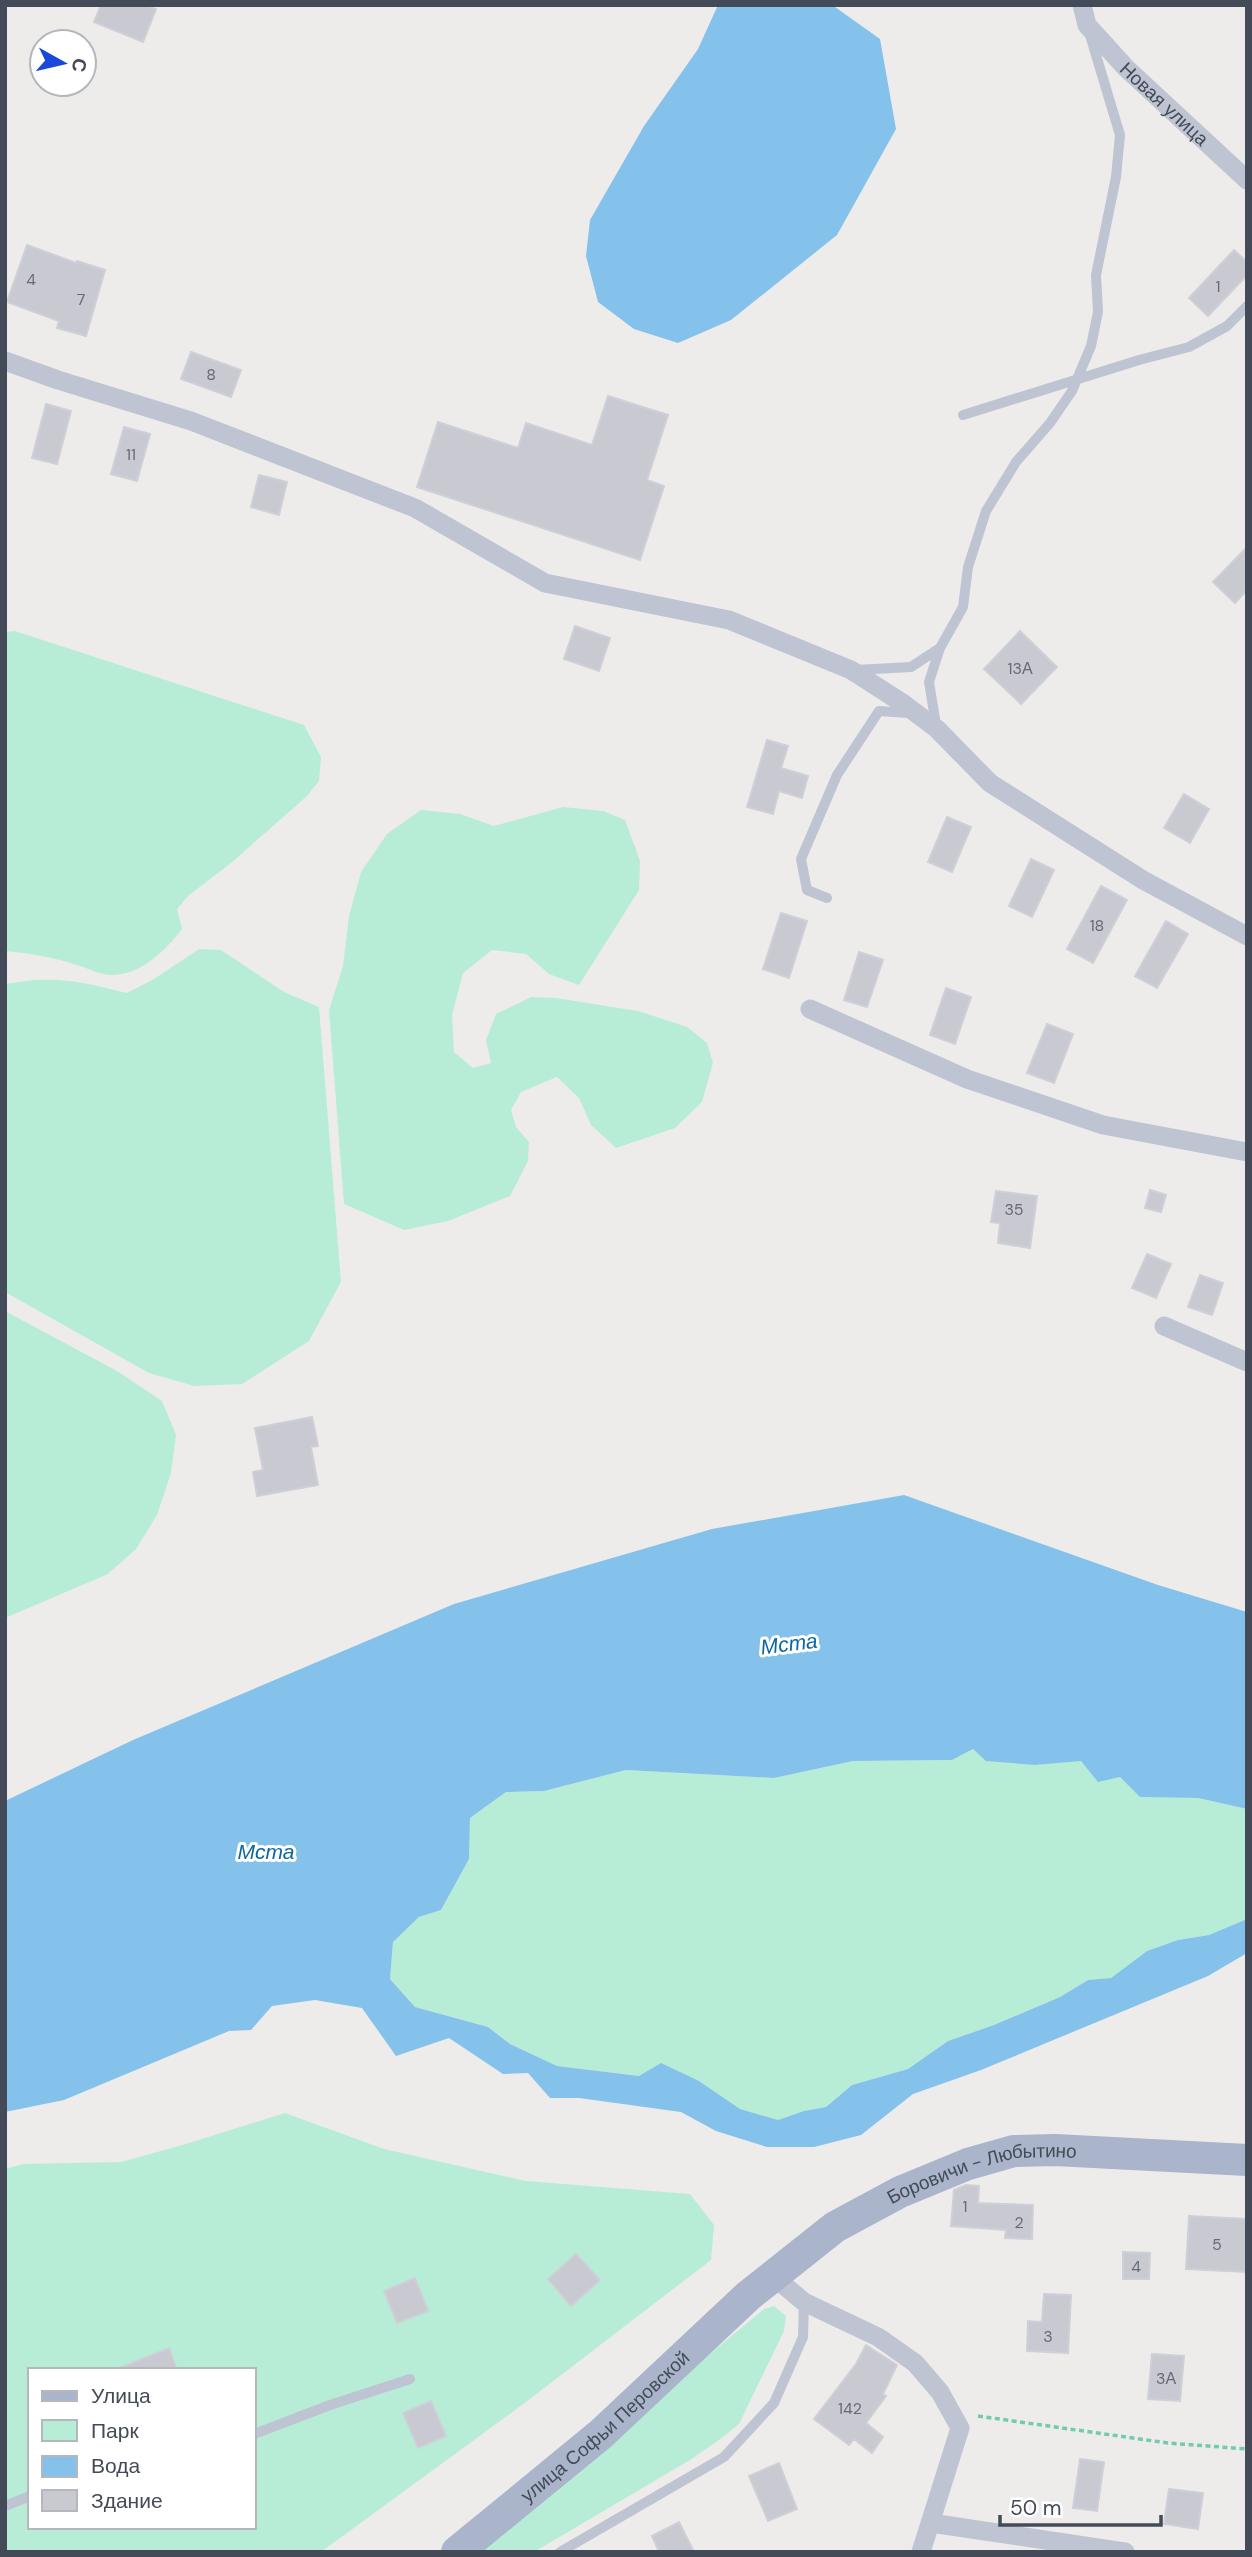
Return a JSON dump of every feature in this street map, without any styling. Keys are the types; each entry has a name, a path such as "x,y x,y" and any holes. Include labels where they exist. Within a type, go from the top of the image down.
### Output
{"main road":[{"name":"Боровичи - Любытино","path":"748,2296 835,2227 900,2192 968,2164 1014,2151 1055,2150 1247,2160"},
{"name":"улица Софьи Перовской","path":"457,2552 601,2434 748,2296"}],"street":[{"path":"1082,5 1087,25"},
{"name":"Новая улица","path":"1087,25 1126,68 1247,180"},
{"path":"5,361 191,421 415,508 545,583 729,620 851,670 937,729 990,783 1143,880 1247,936"},
{"path":"810,1009 967,1079 1103,1125 1247,1152"},
{"path":"1164,1326 1247,1362"},
{"path":"773,2276 804,2302 878,2337 915,2363 940,2392 960,2428 921,2552"},
{"path":"931,2523 1125,2552"}],"lane":[{"path":"937,729 929,681 940,648 963,607 968,567 986,511 1016,462 1050,423 1072,391 1091,346 1098,312 1096,275 1116,177 1120,135 1087,25"},
{"path":"963,415 1189,347 1227,326 1247,306"},
{"path":"851,670 911,667 940,648"},
{"path":"827,898 807,890 801,859 837,775 879,711 917,713"},
{"path":"560,2552 724,2457 774,2403 803,2337 804,2302"},
{"path":"256,2433 330,2404 410,2379"},
{"path":"5,2505 28,2497"}],"path":[{"path":"951,2413 1168,2443 1247,2449"}],"green space":[{"path":"15,631 304,725 321,757 319,781 307,796 231,863 188,896 177,909 182,929 160,953 132,971 107,975 52,958 5,951 5,632"},
{"path":"563,807 603,811 625,820 640,861 639,890 579,985 549,974 526,954 492,950 463,973 452,1015 454,1052 473,1068 491,1063 486,1040 496,1014 531,997 556,998 638,1011 687,1027 707,1043 713,1063 702,1102 675,1128 616,1148 591,1125 579,1098 557,1077 521,1092 511,1110 516,1127 529,1142 528,1161 510,1196 448,1221 404,1230 344,1204 329,1010 343,966 349,916 361,872 387,834 421,810 460,814 494,826"},
{"path":"199,949 221,950 284,992 319,1007 341,1282 309,1341 242,1384 194,1386 149,1373 5,1292 5,984 38,980 67,981 127,993 154,979"},
{"path":"5,1311 117,1371 162,1401 176,1435 171,1473 157,1515 136,1549 108,1574 5,1618"},
{"path":"973,1749 1035,1765 1082,1760 1098,1781 1120,1777 1141,1797 1198,1798 1247,1809 1247,1919 1209,1935 1178,1940 1147,1951 1111,1978 1088,1980 1060,1997 948,2041 908,2069 852,2085 826,2107 778,2120 740,2109 699,2081 557,2066 510,2044 488,2027 415,2007 390,1979 393,1942 419,1917 441,1910 469,1859 470,1818 506,1792 544,1791 626,1770 774,1778 853,1761 952,1760"},
{"path":"285,2113 384,2149 526,2181 690,2194 714,2225 711,2260 522,2405 321,2552 5,2552 5,2169 23,2164 121,2162"},
{"path":"774,2306 786,2316 784,2331 739,2424 690,2460 534,2552 471,2552 764,2309"}],"water":[{"path":"718,5 835,7 880,39 896,129 837,235 731,320 678,343 634,329 598,302 586,256 590,220 644,126 698,49"},
{"name":"Мста","path":"904,1495 1158,1585 1247,1612 1247,1809 1198,1798 1140,1797 1120,1777 1098,1782 1081,1761 1035,1765 986,1761 973,1749 952,1760 853,1761 774,1778 626,1770 544,1791 506,1792 470,1818 469,1859 441,1910 419,1917 393,1942 390,1979 415,2007 488,2027 510,2044 557,2066 639,2076 661,2063 699,2081 740,2109 778,2120 826,2107 852,2085 908,2069 948,2041 1060,1997 1088,1980 1111,1978 1147,1951 1178,1940 1209,1935 1247,1919 1247,1953 1208,1976 981,2070 913,2094 861,2135 814,2147 767,2147 716,2131 681,2112 579,2098 550,2098 528,2073 503,2074 449,2038 396,2056 362,2008 315,2000 272,2006 251,2030 229,2031 64,2100 5,2112 5,1801 133,1740 454,1604 712,1529"}],"building":[{"path":"101,5 146,5 156,9 143,42 94,22"},
{"path":"27,245 76,263 77,261 105,270 86,336 57,328 59,321 7,302"},
{"path":"1234,250 1247,262 1247,275 1208,316 1189,298"},
{"path":"191,352 241,370 231,397 181,379"},
{"path":"608,396 668,415 647,480 664,486 640,560 417,487 438,422 518,448 526,423 592,445"},
{"path":"46,404 71,411 57,464 32,458"},
{"path":"124,427 150,434 137,481 111,474"},
{"path":"259,475 287,482 279,515 251,507"},
{"path":"1247,547 1247,590 1235,603 1213,582"},
{"path":"575,626 610,638 599,671 564,659"},
{"path":"1020,631 1057,667 1021,704 984,669"},
{"path":"767,740 788,746 781,768 808,776 802,798 779,791 773,814 747,807"},
{"path":"1184,794 1209,809 1190,843 1164,828"},
{"path":"947,817 971,827 952,872 928,862"},
{"path":"1031,859 1054,870 1032,917 1009,906"},
{"path":"1101,886 1127,900 1093,963 1067,949"},
{"path":"781,913 807,921 789,978 763,969"},
{"path":"1166,921 1188,934 1157,988 1135,976"},
{"path":"859,952 883,960 867,1007 844,1000"},
{"path":"946,988 971,997 955,1044 930,1035"},
{"path":"1047,1024 1073,1034 1054,1083 1027,1073"},
{"path":"1150,1190 1166,1195 1161,1212 1145,1208"},
{"path":"996,1191 1037,1196 1030,1248 998,1243 1000,1223 991,1222"},
{"path":"1147,1254 1171,1264 1156,1298 1132,1288"},
{"path":"1200,1275 1223,1283 1212,1315 1188,1307"},
{"path":"312,1417 318,1446 311,1447 318,1485 257,1496 253,1472 263,1470 255,1428"},
{"path":"966,2185 979,2186 978,2203 1033,2205 1032,2239 1005,2238 1006,2230 951,2226 954,2190"},
{"path":"1189,2216 1247,2219 1247,2272 1186,2269"},
{"path":"1123,2252 1150,2253 1149,2279 1123,2279"},
{"path":"576,2254 600,2280 571,2306 548,2279"},
{"path":"415,2278 428,2311 397,2323 384,2291"},
{"path":"1044,2294 1071,2295 1068,2353 1027,2351 1028,2321 1042,2322"},
{"path":"866,2345 897,2365 883,2394 886,2396 866,2423 883,2437 872,2453 854,2439 849,2445 814,2419 856,2364"},
{"path":"169,2348 176,2368 119,2368"},
{"path":"1152,2354 1184,2356 1180,2401 1148,2399"},
{"path":"431,2401 446,2436 418,2448 403,2413"},
{"path":"1080,2459 1104,2462 1097,2511 1073,2508"},
{"path":"779,2463 797,2509 768,2521 749,2476"},
{"path":"1169,2489 1203,2493 1198,2529 1164,2524"},
{"path":"679,2522 694,2552 659,2552 652,2536"}]}
